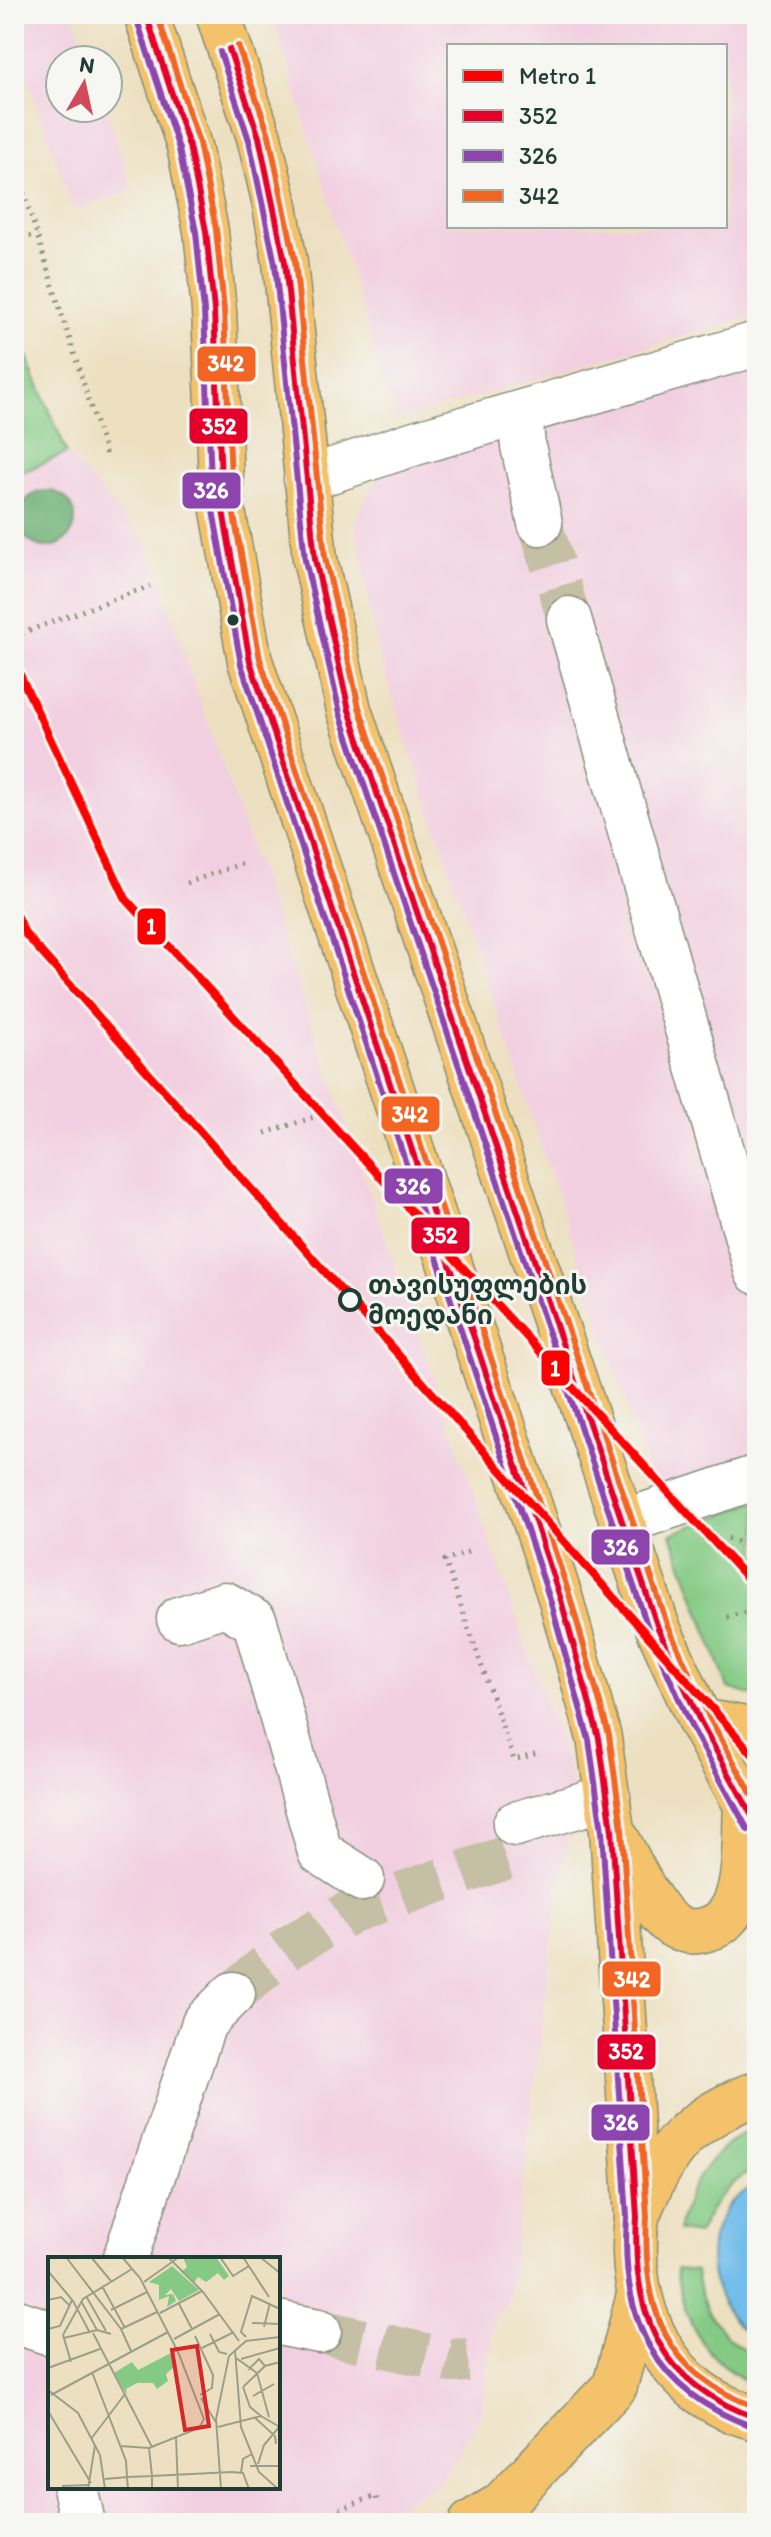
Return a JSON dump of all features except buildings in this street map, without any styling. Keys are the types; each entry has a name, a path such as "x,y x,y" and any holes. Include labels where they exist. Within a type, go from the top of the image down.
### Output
{"main road":[{"path":"146,14 189,146 206,231 214,310 222,505 250,661 561,1600 599,1738 610,1814 637,2217 633,2272 638,2299 653,2337 677,2370 708,2397 757,2418"},
{"path":"218,14 259,137 274,200 285,262 315,559 349,710 658,1628 700,1721 751,1817 736,1901 726,1919 715,1927 694,1933 673,1926 659,1911 610,1814"},
{"path":"700,1721 757,1731"},
{"path":"637,2217 655,2172 684,2134 722,2106 757,2093"},
{"path":"491,2517 615,2386 638,2299"}],"street":[{"path":"306,479 757,344"},
{"path":"520,414 523,446 540,523"},
{"path":"569,619 757,1272"},
{"path":"621,1523 757,1477"},
{"path":"179,1619 225,1604 255,1622 320,1852 362,1879"},
{"path":"520,1837 610,1814"},
{"path":"126,2257 204,2023 233,1994"},
{"path":"14,2321 48,2332"},
{"path":"75,2489 83,2523"}],"path":[{"path":"14,162 106,455"},
{"path":"14,242 37,234"},
{"path":"14,636 150,586"},
{"path":"187,883 246,862"},
{"path":"265,1133 330,1112"},
{"path":"723,1536 757,1551"},
{"path":"468,1552 445,1560 514,1760 538,1753"},
{"path":"727,1617 757,1609"},
{"path":"340,2509 376,2496 378,2505"}],"shaded area":[{"path":"14,14 73,14 83,44 44,44 44,124 111,124 133,190 73,210 14,39"},
{"path":"272,14 757,14 757,315 396,420"},
{"path":"757,354 757,1472 661,1509 377,650 355,521 382,468"},
{"path":"67,453 146,543 571,1776 575,1820 562,1863 508,2304 495,2314 481,2417 439,2483 365,2523 14,2523 14,570 23,566 14,545 14,476"}],"green space":[{"path":"14,325 67,453 14,476"},
{"path":"47,491 67,499 75,519 67,539 47,547 27,539 19,519 27,499"},
{"path":"757,1501 757,1697 728,1688 671,1534"},
{"path":"757,2126 757,2168 737,2180 722,2195 698,2234 678,2231 688,2198 705,2169 728,2145"},
{"path":"676,2269 696,2271 702,2298 715,2322 733,2342 757,2357 757,2386 724,2366 700,2339 684,2307"}],"water":[{"path":"757,2185 757,2340 738,2326 724,2307 715,2285 711,2261 713,2238 721,2217 736,2198"}],"tunnel":[{"path":"540,523 569,619"},
{"path":"233,1994 289,1947 352,1911 525,1851"},
{"path":"319,2331 452,2361 468,2360"}],"metro line":[{"name":"1","path":"14,662 126,899 757,1589"},
{"name":"1","path":"14,911 26,935 757,1759"}],"transit line":[{"name":"352","path":"146,14 189,146 206,231 214,310 222,505 250,661 561,1600 599,1738 612,1830 637,2217 636,2253 647,2315 658,2342 675,2366 696,2386 724,2404 757,2418"},
{"name":"342","path":"157,14 199,143 216,229 224,310 232,504 260,659 570,1597 609,1735 622,1829 647,2216 646,2249 655,2308 665,2334 680,2357 700,2377 725,2393 757,2407"},
{"name":"326","path":"136,17 179,149 196,232 204,311 212,505 241,664 551,1603 589,1740 602,1831 627,2217 626,2254 637,2319 650,2348 668,2372 691,2394 719,2412 754,2427"},
{"name":"342","path":"238,46 269,135 295,260 325,557 359,707 667,1624 709,1717 757,1804"},
{"name":"352","path":"229,49 259,137 285,262 315,559 349,710 658,1628 700,1721 757,1825"},
{"name":"326","path":"220,52 249,140 275,264 305,560 340,713 649,1631 691,1726 748,1830"}],"place":[{"name":"თავისუფლების მოედანი","path":"350,1300"}]}
